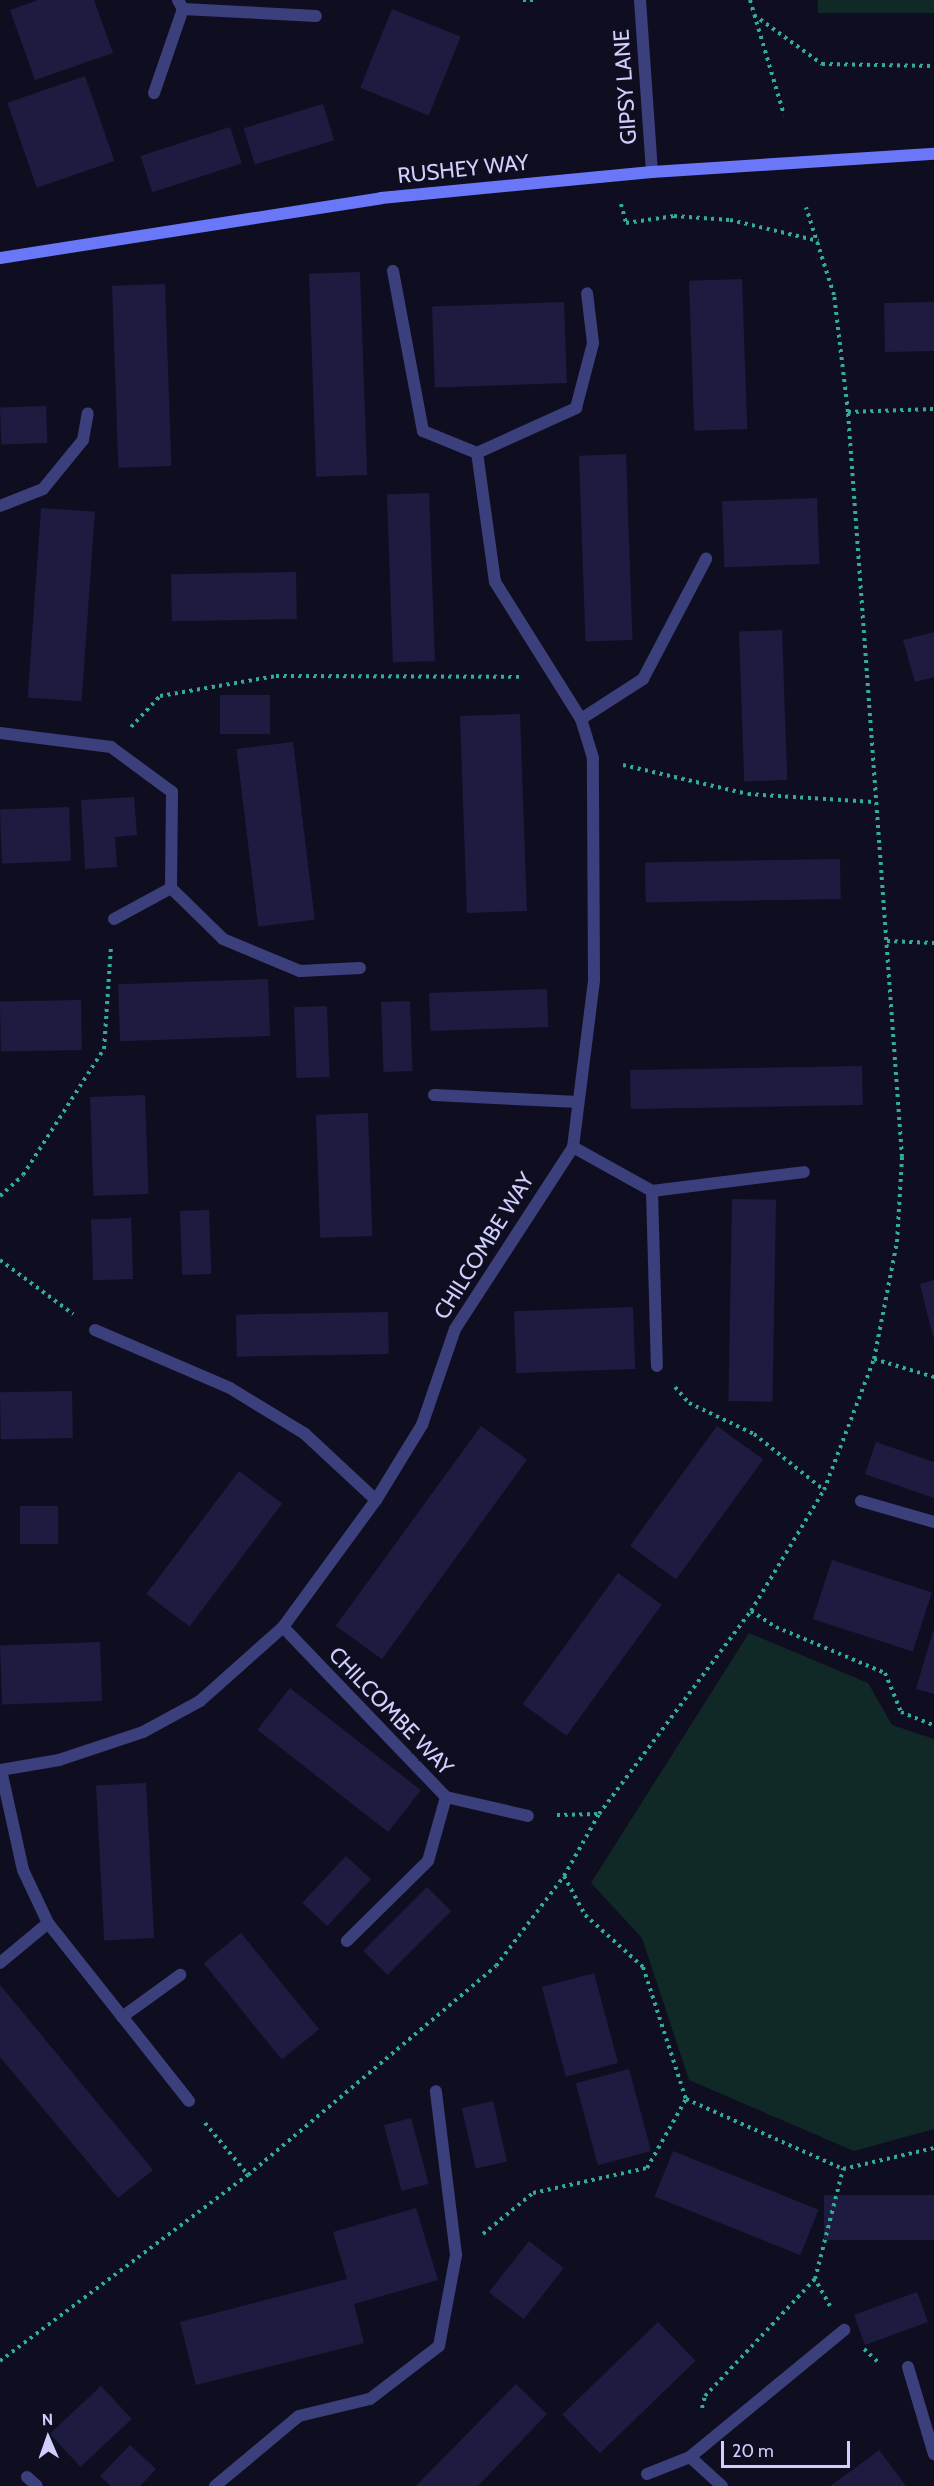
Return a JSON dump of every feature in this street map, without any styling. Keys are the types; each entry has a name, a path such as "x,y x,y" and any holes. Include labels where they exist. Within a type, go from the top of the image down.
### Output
{"street":[{"name":"GIPSY LANE","path":"640,0 652,172"},
{"path":"154,93 180,4 316,16"},
{"name":"RUSHEY WAY","path":"0,258 381,198 652,172 934,154"},
{"path":"393,271 423,431 477,453 576,408 594,343 587,293"},
{"path":"0,506 43,489 83,440 88,413"},
{"name":"CHILCOMBE WAY","path":"189,2101 48,1923 23,1870 0,1770 59,1760 143,1732 200,1701 283,1628 376,1500 422,1425 455,1329 573,1147 594,980 593,758 581,719 558,677 495,582 477,453"},
{"path":"581,719 643,679 706,559"},
{"path":"0,733 111,747 172,792 171,888 223,939 300,970 360,968"},
{"path":"114,919 171,888"},
{"path":"434,1095 578,1102"},
{"path":"573,1147 652,1191 804,1172"},
{"path":"652,1191 657,1366"},
{"path":"95,1330 230,1388 305,1434 376,1500"},
{"path":"861,1502 934,1522"},
{"name":"CHILCOMBE WAY","path":"283,1628 446,1797 528,1816"},
{"name":"CHILCOMBE WAY","path":"347,1941 428,1861 446,1797"},
{"path":"0,1963 48,1923"},
{"path":"122,2017 180,1975"},
{"path":"215,2486 299,2416 370,2399 439,2346 456,2255 436,2091"},
{"path":"647,2474 690,2457 844,2330"},
{"path":"908,2367 934,2454"},
{"path":"690,2457 722,2486"},
{"path":"27,2477 37,2486"}],"path":[{"path":"524,0 537,0"},
{"path":"750,0 784,115"},
{"path":"754,15 822,64 934,66"},
{"path":"621,204 626,223 674,216 730,220 819,242"},
{"path":"848,412 934,408"},
{"path":"111,747 160,696 276,676 558,677"},
{"path":"593,758 748,794 874,802"},
{"path":"0,1196 23,1174 104,1049 114,919"},
{"path":"887,941 934,943"},
{"path":"0,1260 95,1330"},
{"path":"874,1359 934,1377"},
{"path":"657,1366 689,1403 754,1434 824,1490"},
{"path":"751,1611 776,1628 885,1673 901,1712 934,1725"},
{"path":"528,1816 598,1814"},
{"path":"456,2255 534,2193 647,2168 686,2099 643,1968 585,1915 564,1876"},
{"path":"686,2099 843,2169 934,2148"},
{"path":"214,2136 248,2175"},
{"path":"690,2457 705,2396 815,2279 843,2169"},
{"path":"815,2279 844,2330 918,2400"}],"green space":[{"path":"818,0 934,0 934,13 818,13"},
{"path":"749,1633 868,1683 892,1725 934,1739 934,2129 854,2151 689,2080 642,1938 591,1883"}],"building":[{"path":"38,0 94,0 113,53 35,80 10,10"},
{"path":"392,9 461,37 429,116 360,88"},
{"path":"85,76 114,161 37,188 7,103"},
{"path":"323,104 334,140 255,165 244,128"},
{"path":"230,127 242,163 152,192 141,156"},
{"path":"360,272 367,475 316,477 309,274"},
{"path":"742,279 747,429 694,431 689,281"},
{"path":"165,284 171,466 118,468 112,286"},
{"path":"564,302 567,383 435,388 432,307"},
{"path":"934,302 934,351 885,352 884,303"},
{"path":"46,406 47,443 1,445 0,408"},
{"path":"626,454 632,640 586,642 579,456"},
{"path":"429,493 435,661 393,662 387,494"},
{"path":"817,498 819,564 724,567 722,501"},
{"path":"41,508 95,512 82,701 28,698"},
{"path":"296,572 297,619 172,621 171,574"},
{"path":"782,630 787,780 744,781 739,632"},
{"path":"934,632 934,677 915,682 903,640"},
{"path":"220,695 270,695 270,734 220,734"},
{"path":"520,714 527,911 467,913 460,716"},
{"path":"293,742 315,920 258,927 236,749"},
{"path":"134,797 137,835 115,837 117,867 85,869 81,800"},
{"path":"69,807 71,861 2,863 0,809"},
{"path":"840,859 841,899 646,902 645,862"},
{"path":"268,979 270,1036 120,1041 118,984"},
{"path":"547,989 548,1027 430,1031 429,993"},
{"path":"81,1000 82,1050 1,1051 0,1001"},
{"path":"410,1001 412,1071 383,1072 381,1002"},
{"path":"327,1006 329,1077 296,1078 294,1007"},
{"path":"862,1066 863,1105 631,1109 630,1070"},
{"path":"145,1095 148,1194 93,1196 90,1097"},
{"path":"368,1113 372,1236 320,1238 316,1115"},
{"path":"732,1199 776,1200 772,1402 728,1401"},
{"path":"209,1210 211,1274 182,1275 180,1211"},
{"path":"131,1218 133,1279 93,1280 91,1219"},
{"path":"934,1280 934,1337 933,1337 920,1284"},
{"path":"633,1307 635,1369 516,1373 514,1311"},
{"path":"388,1312 389,1354 237,1357 236,1315"},
{"path":"72,1391 73,1438 1,1439 0,1392"},
{"path":"481,1426 527,1460 382,1659 336,1626"},
{"path":"717,1426 763,1460 676,1579 630,1546"},
{"path":"876,1442 934,1462 934,1498 865,1474"},
{"path":"239,1471 282,1503 189,1626 146,1594"},
{"path":"20,1506 58,1506 58,1544 20,1544"},
{"path":"832,1560 932,1592 913,1651 813,1619"},
{"path":"618,1573 662,1605 566,1736 523,1704"},
{"path":"934,1631 934,1694 916,1689"},
{"path":"100,1642 102,1701 2,1704 0,1645"},
{"path":"290,1688 421,1790 388,1832 257,1730"},
{"path":"146,1783 154,1938 104,1940 96,1786"},
{"path":"346,1856 371,1879 327,1926 302,1903"},
{"path":"427,1887 451,1911 387,1975 363,1951"},
{"path":"241,1933 319,2029 282,2060 204,1963"},
{"path":"594,1973 618,2063 566,2077 542,1987"},
{"path":"0,1985 153,2170 118,2198 0,2057"},
{"path":"629,2069 651,2151 598,2165 576,2083"},
{"path":"493,2101 507,2161 476,2169 462,2108"},
{"path":"411,2118 429,2184 402,2191 384,2125"},
{"path":"673,2151 819,2210 800,2255 655,2196"},
{"path":"824,2195 934,2195 934,2240 824,2240"},
{"path":"416,2208 438,2280 354,2304 364,2343 196,2385 180,2322 347,2279 333,2232"},
{"path":"529,2241 564,2268 524,2319 489,2292"},
{"path":"917,2292 928,2322 865,2345 854,2315"},
{"path":"658,2322 696,2361 600,2453 562,2414"},
{"path":"516,2384 547,2414 478,2486 416,2486"},
{"path":"101,2386 132,2419 80,2467 50,2434"},
{"path":"130,2445 156,2469 140,2486 111,2486 100,2476"},
{"path":"879,2450 906,2486 830,2486 854,2469"}]}
